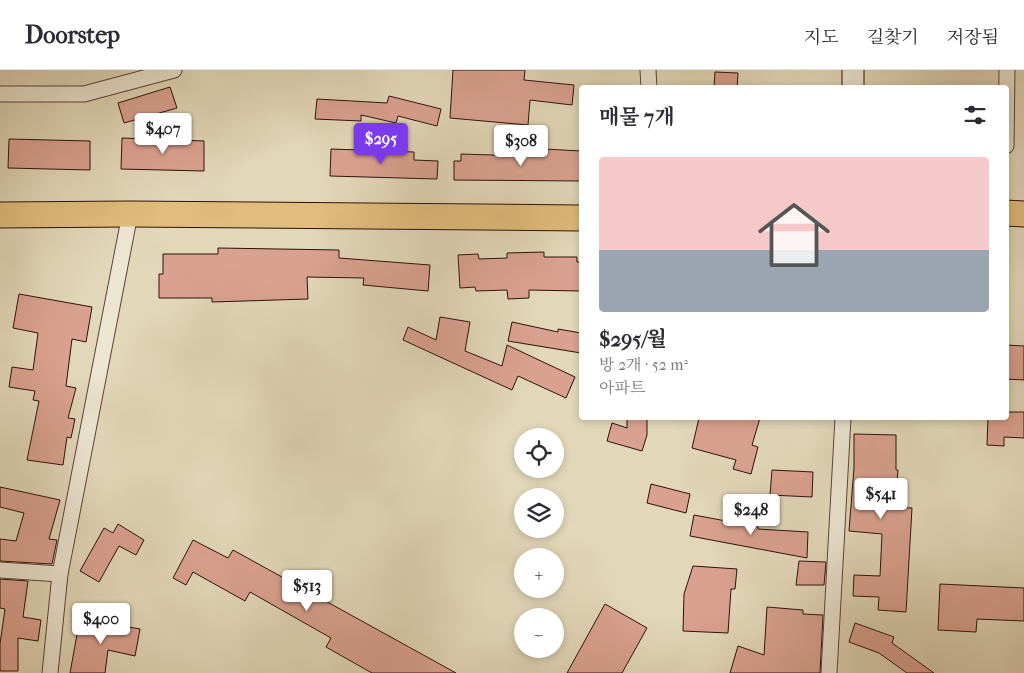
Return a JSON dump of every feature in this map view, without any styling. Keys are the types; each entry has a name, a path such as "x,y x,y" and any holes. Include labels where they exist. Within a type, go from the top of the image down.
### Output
{"main road":[{"path":"853,70 853,85"},
{"path":"1009,213 1024,214"},
{"path":"0,216 130,214 579,218"}],"street":[{"path":"0,94 84,94 174,70"},
{"path":"648,70 649,85"},
{"path":"1006,70 1006,85"},
{"path":"50,673 60,574 130,214"},
{"path":"829,673 842,420"},
{"path":"0,570 60,574"}],"building":[{"path":"453,70 525,70 524,80 574,85 572,105 530,100 528,125 450,118"},
{"path":"715,72 738,73 737,85 714,85"},
{"path":"170,87 177,108 124,123 118,103"},
{"path":"389,96 441,109 437,126 398,116 396,123 361,115 361,121 315,119 317,99 387,103"},
{"path":"122,138 204,141 204,171 121,169"},
{"path":"9,139 90,141 90,170 8,168"},
{"path":"526,148 579,151 579,181 454,180 454,161 461,161 461,154 525,156"},
{"path":"331,149 414,152 414,160 438,161 437,179 330,176"},
{"path":"218,248 339,250 339,258 430,265 428,291 363,285 364,278 307,277 308,299 212,302 212,298 159,298 159,274 163,274 163,254 218,254"},
{"path":"544,252 544,257 577,257 577,262 579,262 579,291 529,290 529,298 508,299 507,290 476,291 475,287 460,288 458,255 478,254 479,259 507,258 507,253"},
{"path":"19,294 92,307 86,342 72,339 66,386 76,388 68,418 75,419 71,438 67,437 63,465 27,460 39,401 33,400 35,391 9,387 12,367 33,370 38,333 13,328"},
{"path":"440,317 470,322 465,351 502,366 507,345 575,377 566,398 518,376 512,390 403,340 408,327 436,340"},
{"path":"512,322 558,332 558,329 579,333 579,353 508,341"},
{"path":"1009,345 1024,346 1024,380 1009,379"},
{"path":"1009,412 1024,412 1024,438 1004,437 1004,446 987,445 988,420 1009,420"},
{"path":"627,420 647,420 647,435 642,451 607,441 612,423 627,428"},
{"path":"699,420 759,420 752,445 758,447 751,474 733,469 736,460 692,448"},
{"path":"854,434 896,435 896,470 898,470 895,507 912,508 906,612 878,610 879,597 853,596 854,575 880,576 882,534 849,531 854,468"},
{"path":"772,470 813,472 812,497 770,495"},
{"path":"651,484 690,494 686,513 647,503"},
{"path":"0,487 60,500 49,539 57,540 52,564 0,561 0,539 16,541 24,513 0,507"},
{"path":"694,515 758,527 758,529 808,532 807,558 690,536"},
{"path":"118,524 144,540 136,555 119,546 99,582 80,571 104,528 113,533"},
{"path":"193,540 228,558 233,550 456,673 372,673 326,647 331,638 250,592 245,601 193,572 186,585 173,578"},
{"path":"799,561 826,562 824,585 796,585"},
{"path":"693,566 737,569 735,589 731,589 728,633 683,631 684,594"},
{"path":"0,579 28,581 23,617 41,620 38,641 18,638 18,671 0,671 0,644 5,609 0,608"},
{"path":"940,584 1024,588 1024,621 977,619 976,632 938,630"},
{"path":"605,604 647,628 622,673 567,673"},
{"path":"767,607 803,610 803,614 823,615 820,673 730,673 738,646 764,655"},
{"path":"80,618 140,629 135,656 108,650 105,673 70,673"},
{"path":"855,623 894,637 892,643 934,673 907,673 879,653 849,642"}]}
